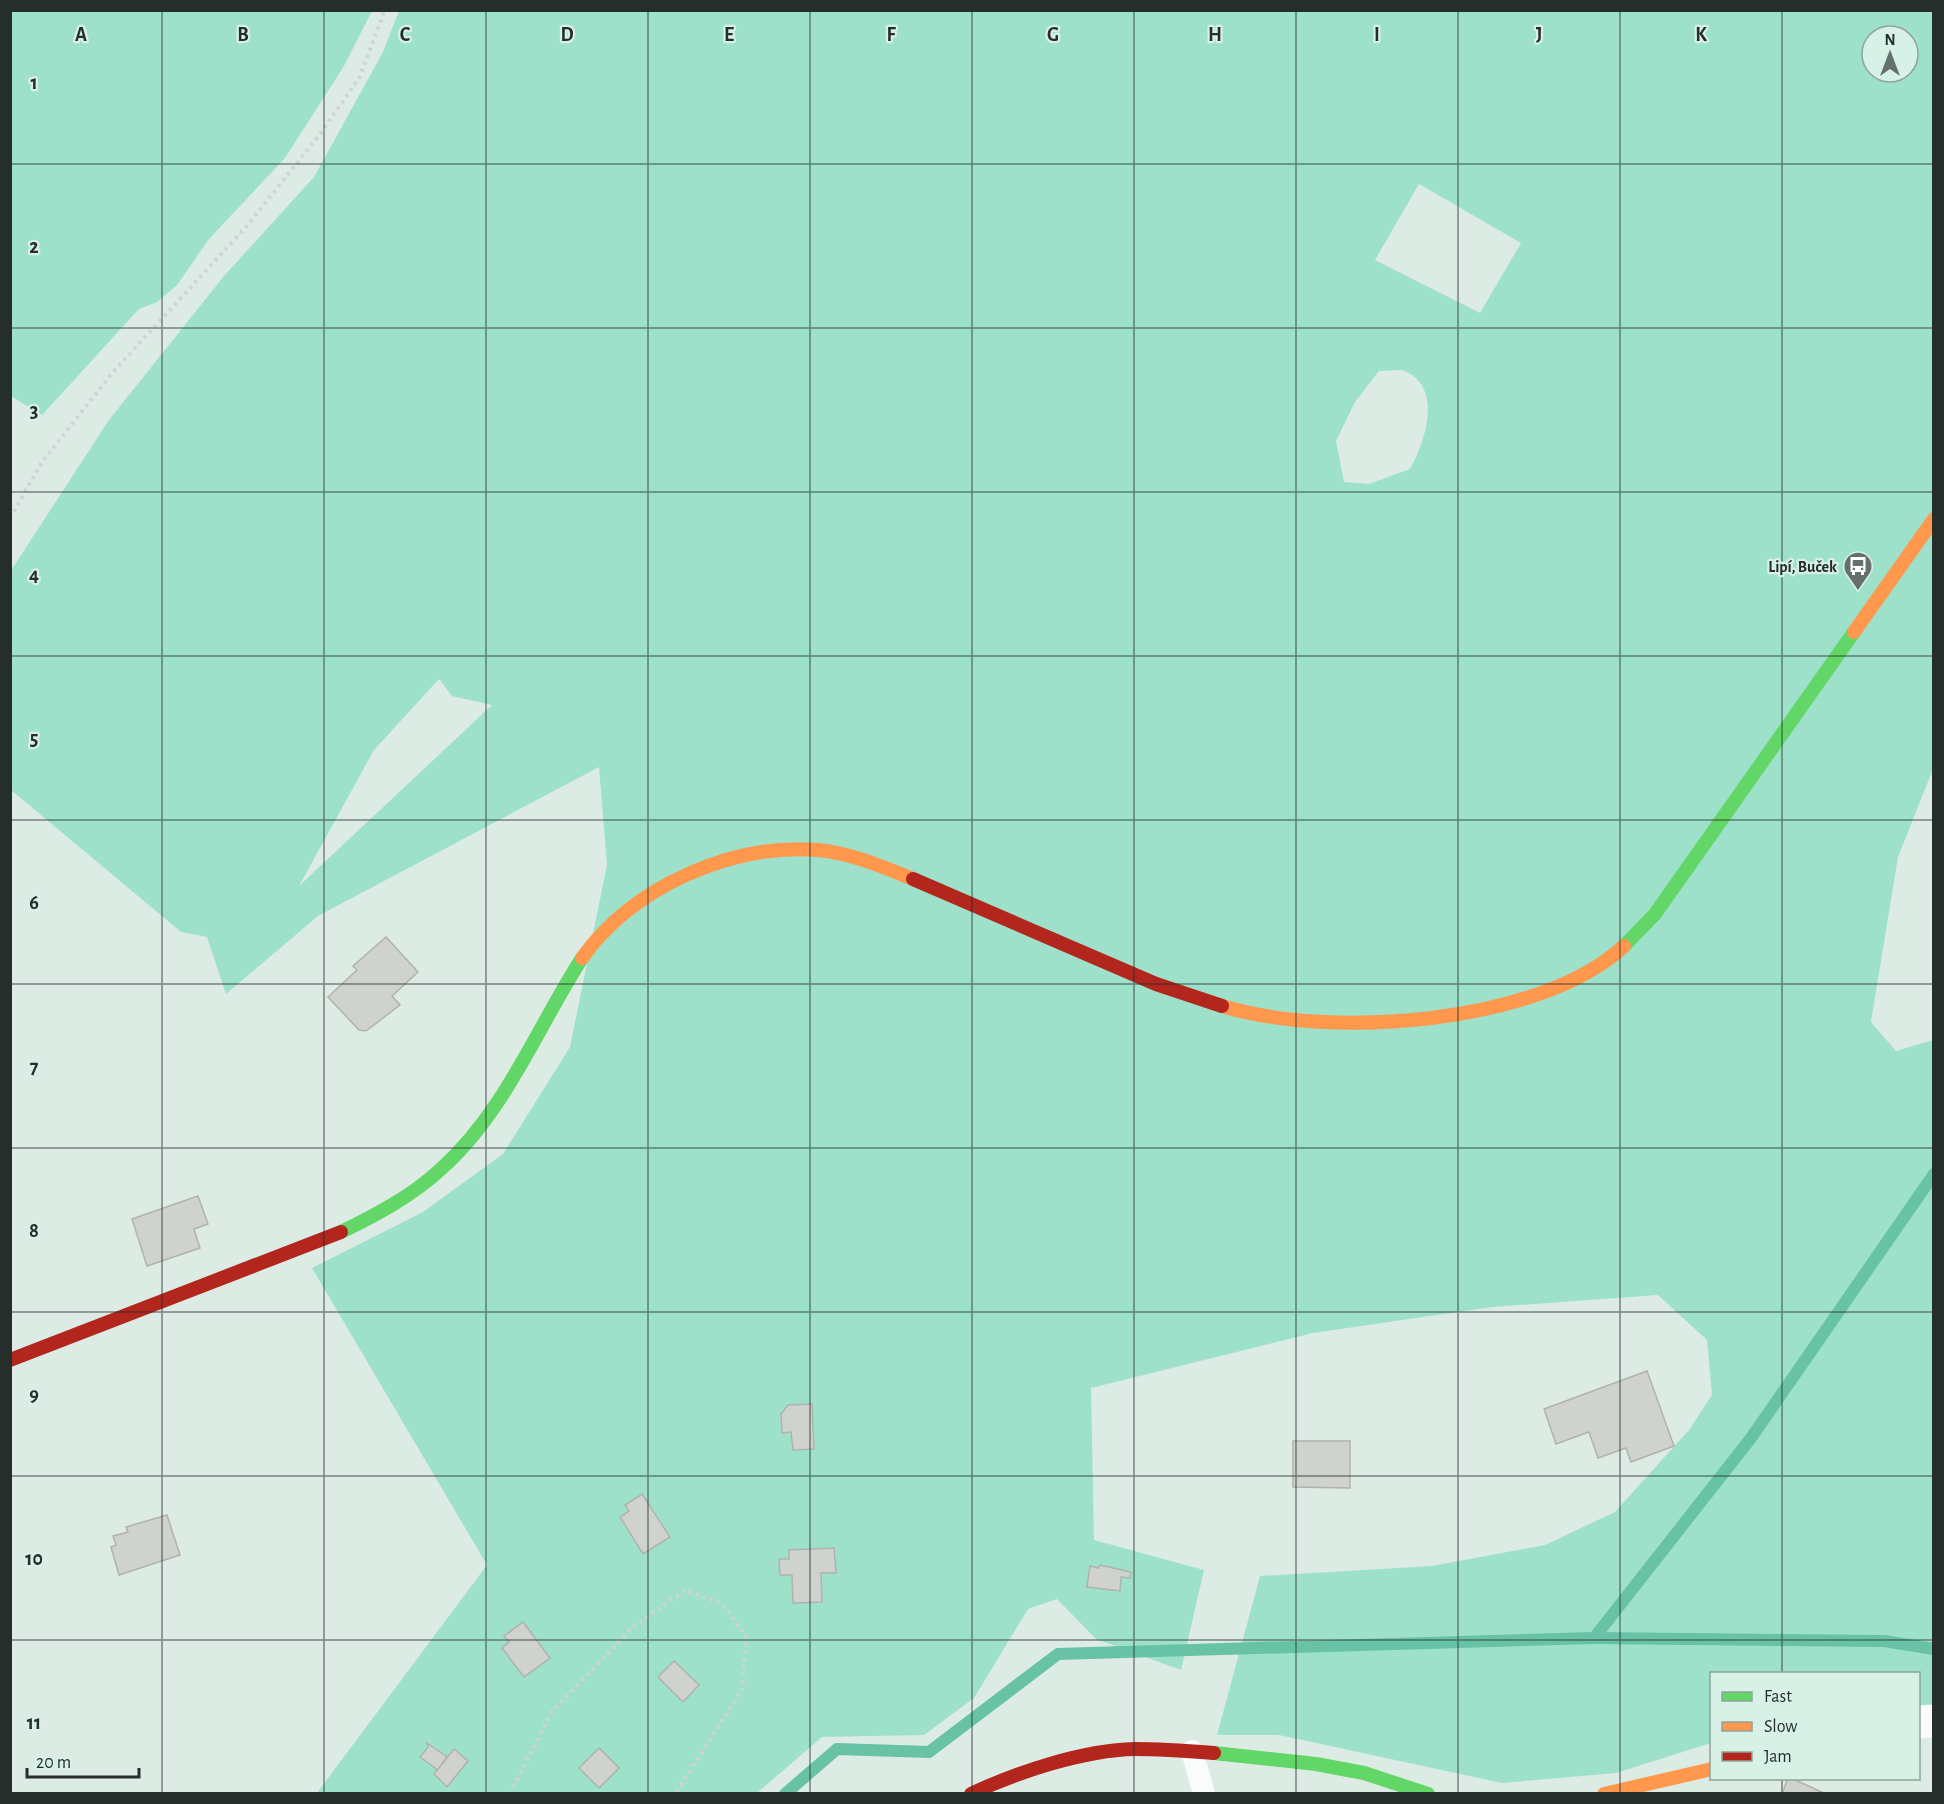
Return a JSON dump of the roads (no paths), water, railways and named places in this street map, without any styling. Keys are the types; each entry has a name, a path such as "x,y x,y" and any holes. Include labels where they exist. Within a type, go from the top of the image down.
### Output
{"street":[{"path":"10,1360 342,1231 371,1217 426,1182 451,1160 476,1129 549,1016 577,965 597,938 654,894 709,866 734,859 792,850 842,854 955,894 1087,954 1191,996 1259,1016 1361,1023 1417,1020 1541,994 1572,984 1613,958 1655,914 1934,519"},
{"path":"971,1794 1003,1779 1083,1757 1133,1749 1192,1750 1326,1766 1364,1773 1428,1794"},
{"path":"1604,1794 1710,1769"}],"lane":[{"path":"1192,1750 1204,1794"}],"waterway":[{"path":"785,1794 837,1749 929,1752 1058,1654 1594,1638 1751,1438 1934,1174"},
{"path":"1594,1638 1884,1641 1934,1649"}],"place":[{"name":"Lipí, Buček","path":"1858,592"}]}
